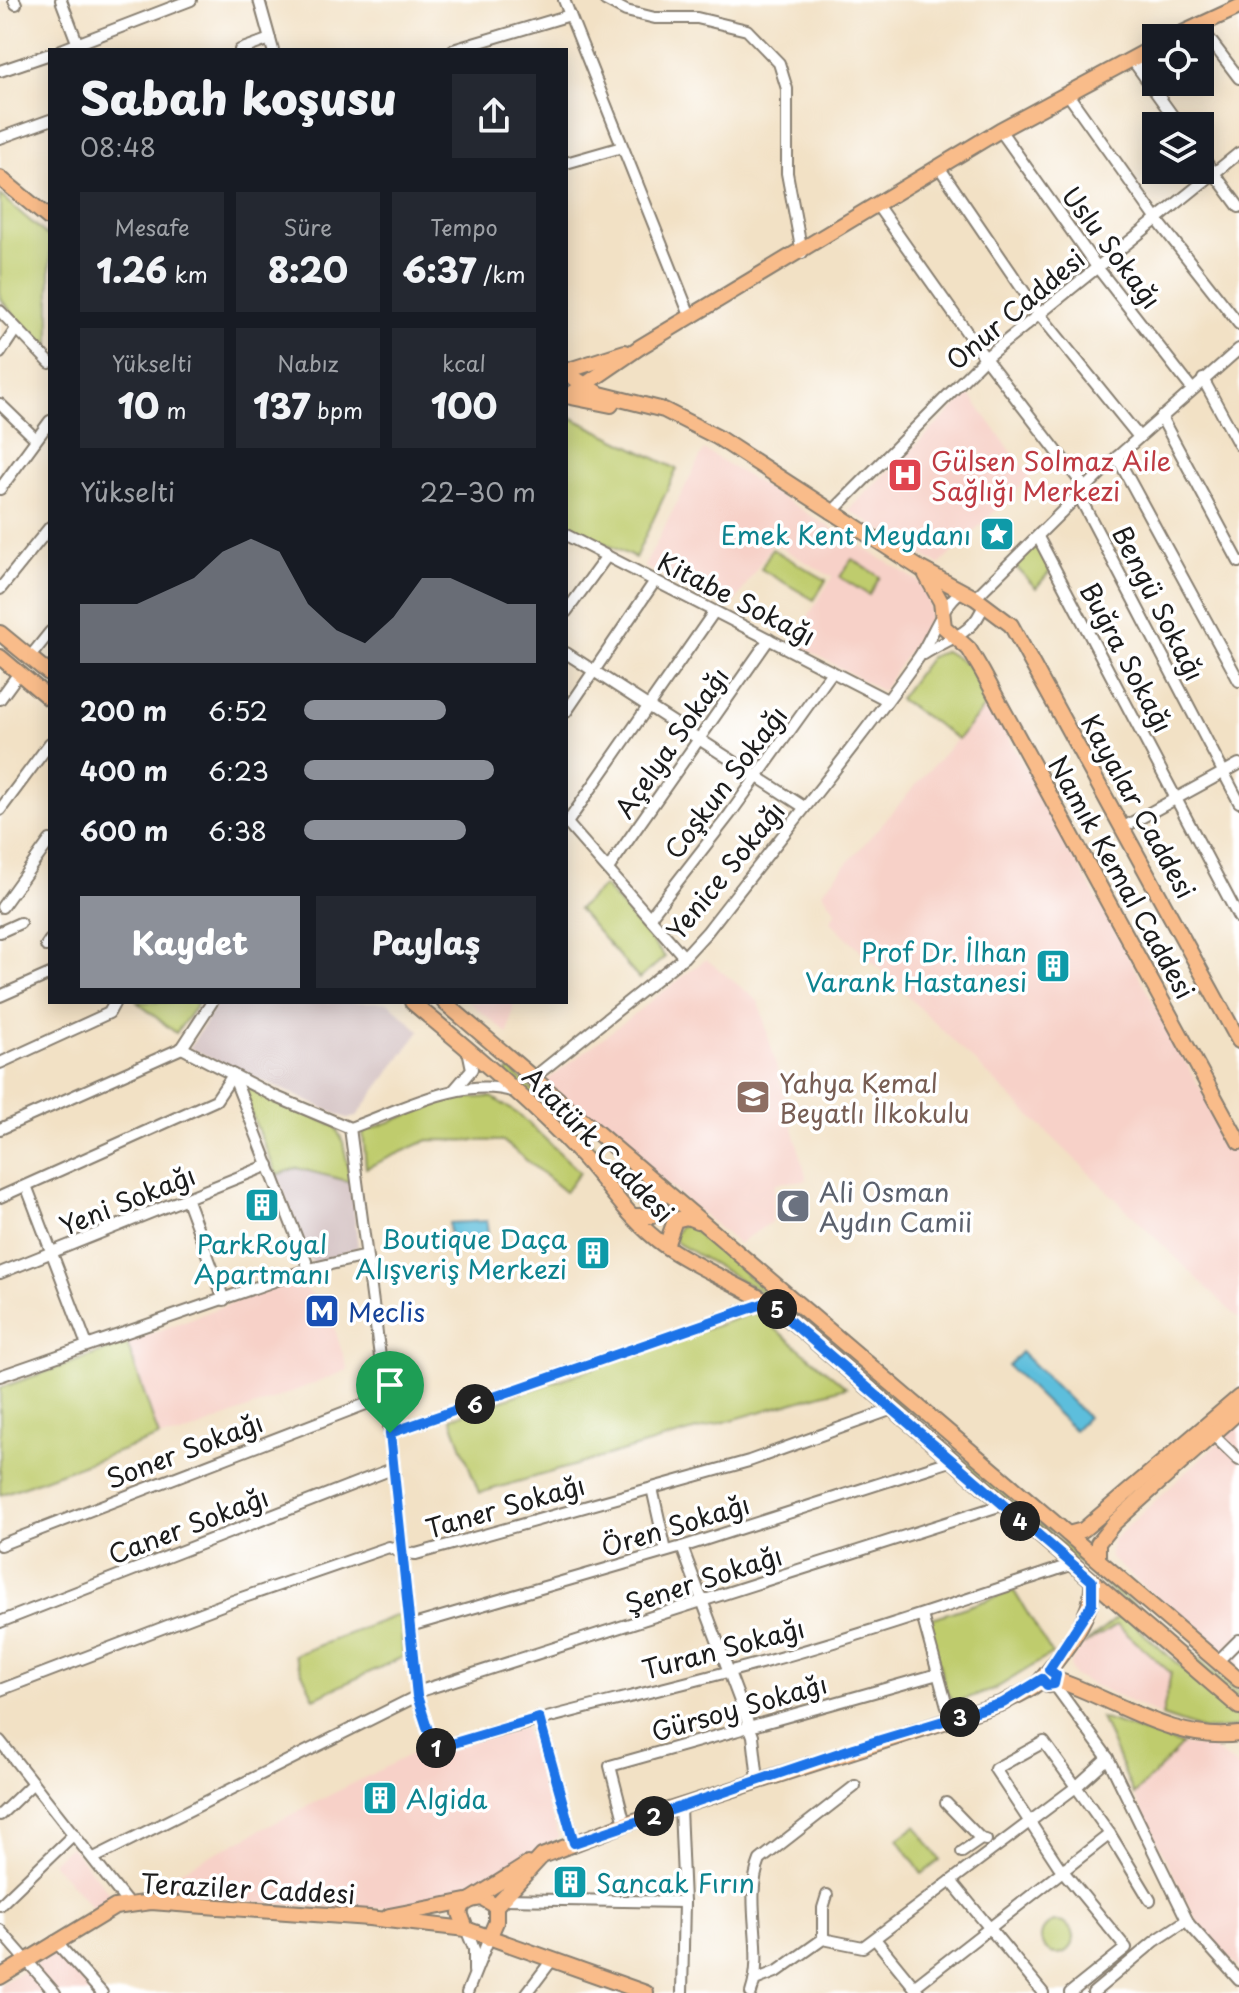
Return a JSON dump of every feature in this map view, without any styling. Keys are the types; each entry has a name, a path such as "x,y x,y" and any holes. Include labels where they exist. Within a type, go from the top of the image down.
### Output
{"main road":[{"path":"1198,24 1239,7"},
{"path":"573,393 640,347 802,253 1000,130 1142,53"},
{"path":"0,178 47,211"},
{"path":"573,393 568,373 640,347"},
{"path":"573,393 600,394 664,410 717,437 921,569"},
{"path":"573,393 682,420"},
{"name":"Kayalar Caddesi","path":"921,569 973,598 1011,625 1239,1041"},
{"name":"Namık Kemal Caddesi","path":"921,569 934,585 944,627 959,638 1003,707 1239,1142"},
{"path":"0,633 48,672"},
{"path":"0,657 48,697"},
{"name":"Atatürk Caddesi","path":"414,1004 520,1094 666,1246 768,1302 1239,1707"},
{"name":"Atatürk Caddesi","path":"446,1004 1239,1680"},
{"path":"634,1216 657,1213 662,1190"},
{"path":"666,1246 675,1220 687,1217 698,1221"},
{"path":"1068,1534 1083,1530 1239,1397"},
{"path":"1098,1559 1098,1543 1114,1523 1239,1411"},
{"path":"466,1929 460,1913 470,1899 542,1856 625,1824 1003,1703 1050,1678 1092,1604 1092,1581"},
{"path":"1050,1678 1184,1732 1224,1737 1239,1734"},
{"path":"489,1938 496,1922 499,1902 542,1856"},
{"path":"470,1899 499,1902"},
{"name":"Teraziler Caddesi","path":"369,1918 417,1913 470,1899"},
{"name":"Teraziler Caddesi","path":"0,1977 115,1907 151,1902 369,1918 466,1929 552,1960 612,1988 646,1993"}],"street":[{"path":"63,1 79,47 191,0"},
{"path":"251,48 272,44 259,0"},
{"path":"564,0 691,318"},
{"path":"605,0 626,11 655,18 697,18 747,30 779,63 787,89 787,173 802,253"},
{"path":"460,48 570,15"},
{"path":"1214,45 1239,78"},
{"path":"0,71 48,55"},
{"path":"1131,58 1170,112"},
{"path":"1067,93 1158,221 1239,324"},
{"path":"0,138 48,121"},
{"name":"Uslu Sokağı","path":"1000,130 1097,267 1192,389"},
{"path":"568,162 622,147"},
{"name":"Onur Caddesi","path":"1214,173 1239,153"},
{"path":"939,167 1040,315 1139,437"},
{"path":"1214,173 1239,207"},
{"name":"Onur Caddesi","path":"831,513 985,358 1201,184"},
{"name":"Bengü Sokağı","path":"877,205 1083,493 1239,802"},
{"path":"0,311 48,360"},
{"path":"0,353 16,329"},
{"path":"919,657 945,640 959,638 974,625 973,598 1117,457 1239,349"},
{"path":"1203,379 1239,445"},
{"path":"0,404 35,438"},
{"path":"1161,417 1239,562"},
{"path":"0,489 48,423"},
{"path":"1117,457 1239,681"},
{"path":"0,589 48,529"},
{"name":"Kitabe Sokağı","path":"568,536 887,700"},
{"name":"Buğra Sokağı","path":"1038,537 1239,918"},
{"path":"568,609 607,556"},
{"path":"568,709 655,581"},
{"name":"Yenice Sokağı","path":"533,1078 684,957 887,700 919,657 948,603 973,598"},
{"path":"568,819 714,612"},
{"path":"30,657 47,636"},
{"name":"Açelya Sokağı","path":"608,869 769,639"},
{"path":"568,654 804,807"},
{"name":"Coşkun Sokağı","path":"650,917 757,777 832,672"},
{"path":"0,699 19,673"},
{"path":"0,810 48,746"},
{"path":"1124,827 1239,764"},
{"path":"568,824 684,957"},
{"path":"2,907 48,843"},
{"path":"0,932 20,923"},
{"path":"0,996 48,975"},
{"path":"0,1063 109,1013 114,1004"},
{"path":"0,1129 182,1048 211,1004"},
{"path":"182,1048 233,1075 350,1128 450,1092 487,1088 520,1094"},
{"path":"450,1092 472,1069 467,1049"},
{"path":"233,1075 309,1269"},
{"path":"0,1197 27,1188 216,1100 233,1075"},
{"path":"350,1128 390,1433 417,1694"},
{"name":"Yeni Sokağı","path":"0,1273 269,1165"},
{"path":"27,1188 87,1345"},
{"path":"187,1200 224,1300"},
{"path":"0,1376 309,1269 366,1256"},
{"path":"390,1433 768,1302"},
{"name":"Soner Sokağı","path":"0,1545 384,1397"},
{"name":"Taner Sokağı","path":"0,1690 230,1602 389,1547 402,1553 416,1554 749,1461 890,1410"},
{"path":"1213,1435 1239,1460"},
{"name":"Ören Sokağı","path":"410,1626 682,1547 950,1461"},
{"name":"Caner Sokağı","path":"0,1622 392,1469"},
{"path":"652,1488 666,1551"},
{"name":"Şener Sokağı","path":"94,1858 417,1694 1002,1505"},
{"path":"682,1547 749,1727 758,1780"},
{"name":"Turan Sokağı","path":"417,1694 434,1749 539,1718 728,1672 922,1615 1073,1564"},
{"path":"922,1615 951,1721"},
{"path":"1218,1661 1239,1640"},
{"name":"Gürsoy Sokağı","path":"625,1824 610,1766 938,1674"},
{"path":"1050,1678 1108,1758 1187,1920 1239,1980"},
{"path":"539,1718 574,1843"},
{"path":"0,1741 129,1905"},
{"path":"1070,1993 1126,1948 1063,1871 995,1769 1044,1742 1110,1834 1150,1900"},
{"path":"755,1980 778,1971 823,1939 863,1947 1076,1787 1108,1758"},
{"path":"0,1815 33,1783"},
{"path":"751,1993 758,1961 753,1878 760,1860 855,1786"},
{"path":"946,1803 981,1839 999,1844"},
{"path":"680,1808 684,1902 682,1993"},
{"path":"0,1905 74,1834"},
{"path":"875,1939 916,1990 1110,1834"},
{"path":"962,1852 981,1839"},
{"path":"951,1881 1043,1993"},
{"path":"823,1939 823,1908 827,1895"},
{"path":"499,1902 684,1902"},
{"path":"1093,1993 1155,1941 1187,1920"},
{"path":"466,1929 474,1949 474,1977"},
{"path":"0,1930 55,1993"},
{"path":"467,1993 489,1938"},
{"path":"55,1941 102,1993"},
{"path":"527,1993 552,1960"}],"shaded area":[{"path":"969,394 1030,477 939,565 848,510"},
{"path":"704,450 921,583 929,597 930,619 882,691 793,642 832,577 773,543 732,607 644,567"},
{"path":"989,702 1239,1159 1239,1319 830,921 836,911 822,892"},
{"path":"706,959 759,1002 807,1180 775,1183 771,1222 738,1244 545,1082"},
{"path":"217,1004 390,1004 420,1031 357,1116 348,1119 189,1048"},
{"path":"471,1004 514,1004 508,1034"},
{"path":"297,1168 351,1182 358,1247 312,1264 277,1175"},
{"path":"292,1280 327,1305 348,1370 181,1435 159,1437 127,1343"},
{"path":"1239,1423 1239,1668 1109,1557 1113,1540"},
{"path":"1117,1624 1171,1673 1162,1716 1074,1676 1070,1664 1083,1645"},
{"path":"524,1727 559,1837 475,1887 422,1904 352,1910 136,1893 423,1748 434,1751"},
{"path":"1182,1745 1211,1747 1239,1768 1239,1969 1199,1926 1134,1795"},
{"path":"70,1846 114,1898 95,1911 52,1862"},
{"path":"57,1951 93,1993 0,1993 0,1984"}],"green space":[{"path":"0,195 48,236 48,345 37,340 0,299"},
{"path":"568,416 677,469 635,558 568,526"},
{"path":"1036,545 1053,568 1036,588 1015,566"},
{"path":"772,549 826,580 814,600 761,569"},
{"path":"852,559 880,577 869,595 840,577"},
{"path":"945,651 968,665 989,702 958,739 899,699 930,657"},
{"path":"604,886 665,957 639,979 578,909"},
{"path":"140,1004 198,1004 176,1033"},
{"path":"510,1069 651,1198 651,1211 640,1210 574,1134 506,1074"},
{"path":"238,1083 335,1126 343,1142 351,1182 297,1168 277,1175"},
{"path":"492,1097 521,1116 580,1172 565,1192 503,1141 428,1140 366,1168 363,1132 450,1099"},
{"path":"688,1225 1239,1693 1239,1700 758,1290 677,1243 674,1237 679,1227"},
{"path":"755,1312 846,1387 479,1493 451,1418"},
{"path":"127,1343 159,1437 0,1495 0,1388"},
{"path":"1014,1591 1052,1654 993,1690 954,1702 947,1693 927,1620"},
{"path":"400,1614 403,1657 314,1698 294,1655"},
{"path":"1122,1614 1239,1719 1239,1727 1203,1730 1162,1716 1171,1673 1117,1625 1083,1645"},
{"path":"1101,1718 1182,1745 1134,1795"},
{"path":"916,1826 940,1860 922,1874 898,1839"},
{"path":"1057,1922 1069,1926 1073,1938 1069,1950 1057,1954 1045,1950 1041,1938 1045,1926"}],"water":[{"path":"487,1221 488,1238 450,1241 449,1223"},
{"path":"1021,1352 1087,1417 1074,1430 1008,1366"}],"place":[{"name":"Gülsen Solmaz Aile Sağlığı Merkezi","path":"905,475"},
{"name":"Emek Kent Meydanı","path":"997,534"},
{"name":"Prof Dr. İlhan Varank Hastanesi","path":"1053,966"},
{"name":"Yahya Kemal Beyatlı İlkokulu","path":"753,1097"},
{"name":"ParkRoyal Apartmanı","path":"262,1205"},
{"name":"Ali Osman Aydın Camii","path":"793,1206"},
{"name":"Boutique Daça Alışveriş Merkezi","path":"593,1253"},
{"name":"Meclis","path":"322,1311"},
{"name":"Algida","path":"380,1798"},
{"name":"Sancak Fırın","path":"570,1882"}],"route":[{"path":"768,1302 1092,1581 1094,1597 1049,1670 1056,1675 1054,1684 1047,1685 1042,1679 1003,1703 854,1748 574,1843 539,1718 434,1749 417,1696 390,1433 768,1302"}]}
